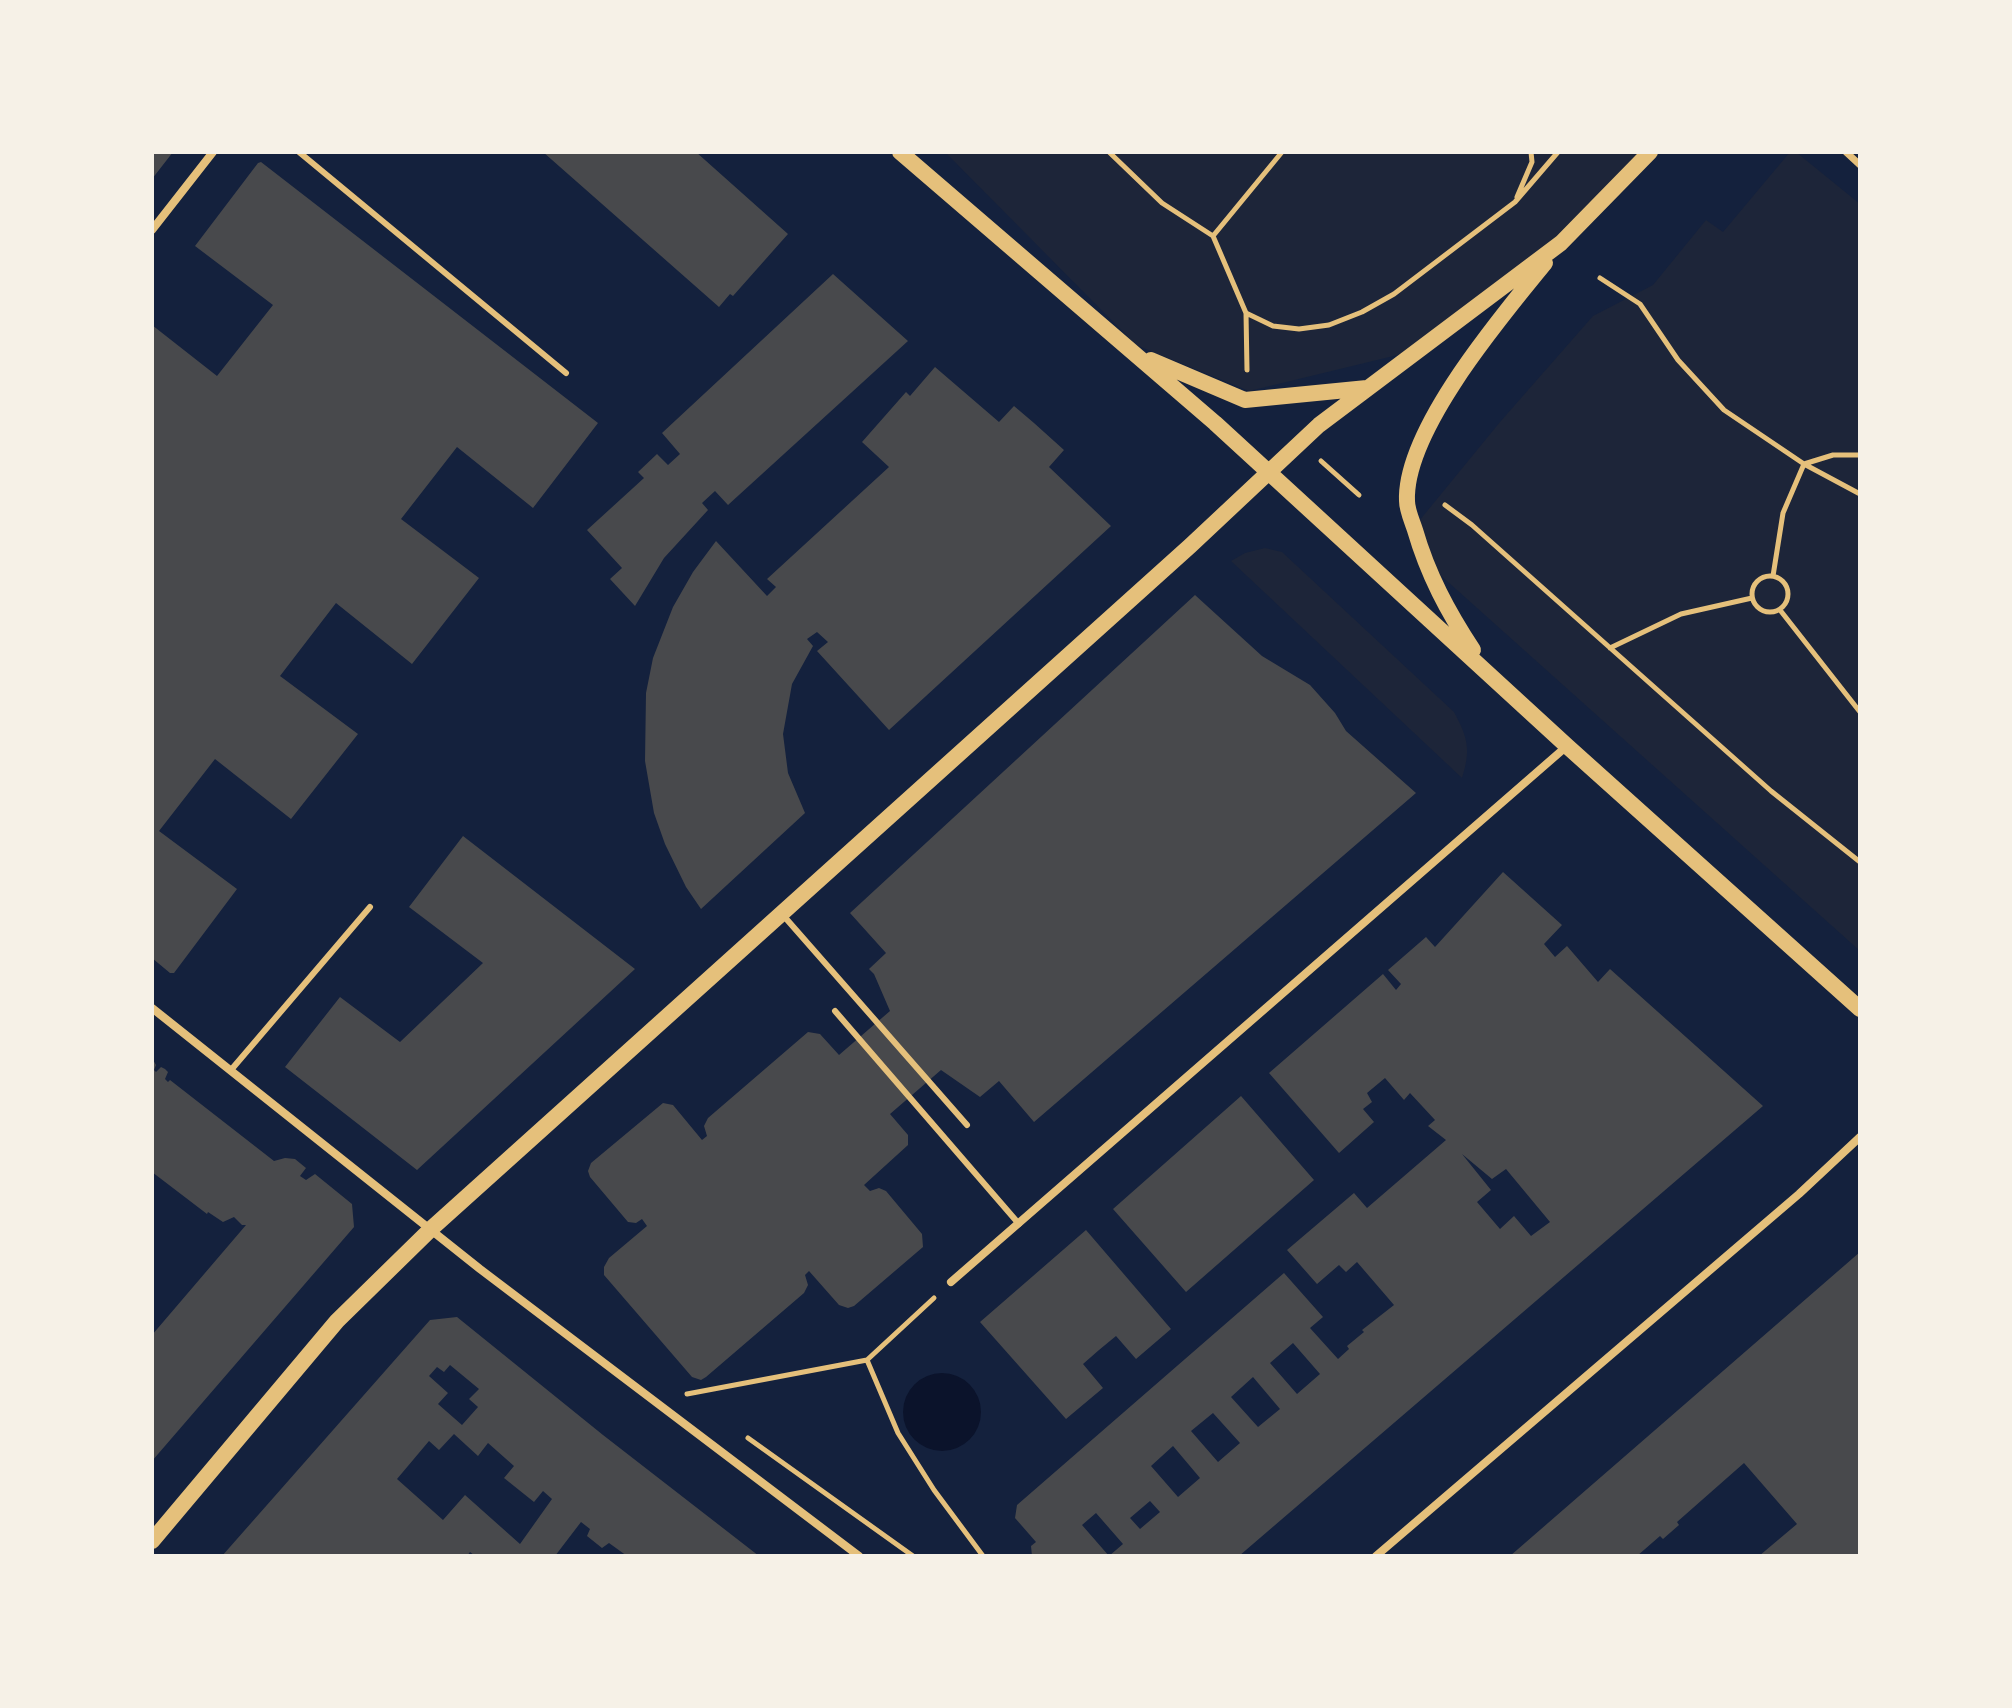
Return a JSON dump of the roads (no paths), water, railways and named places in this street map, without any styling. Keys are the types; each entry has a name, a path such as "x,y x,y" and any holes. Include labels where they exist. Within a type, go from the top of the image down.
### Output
{"main road":[{"path":"900,152 1267,471 1860,1009"},
{"path":"1487,671 1448,612 1426,567 1407,502 1411,461 1458,377 1503,315 1561,243 1650,152"},
{"path":"152,1541 337,1321 432,1228 1179,556 1319,425 1561,243"},
{"path":"1134,353 1245,400 1368,388"}],"street":[{"path":"152,230 213,152"},
{"path":"1846,152 1860,165"},
{"path":"951,1282 1567,746"},
{"path":"152,1008 480,1269 859,1556"},
{"path":"1376,1556 1799,1194 1860,1137"}],"lane":[{"path":"299,152 566,373"},
{"path":"231,1070 370,907"},
{"path":"782,914 967,1125"},
{"path":"835,1011 1019,1224"}]}
